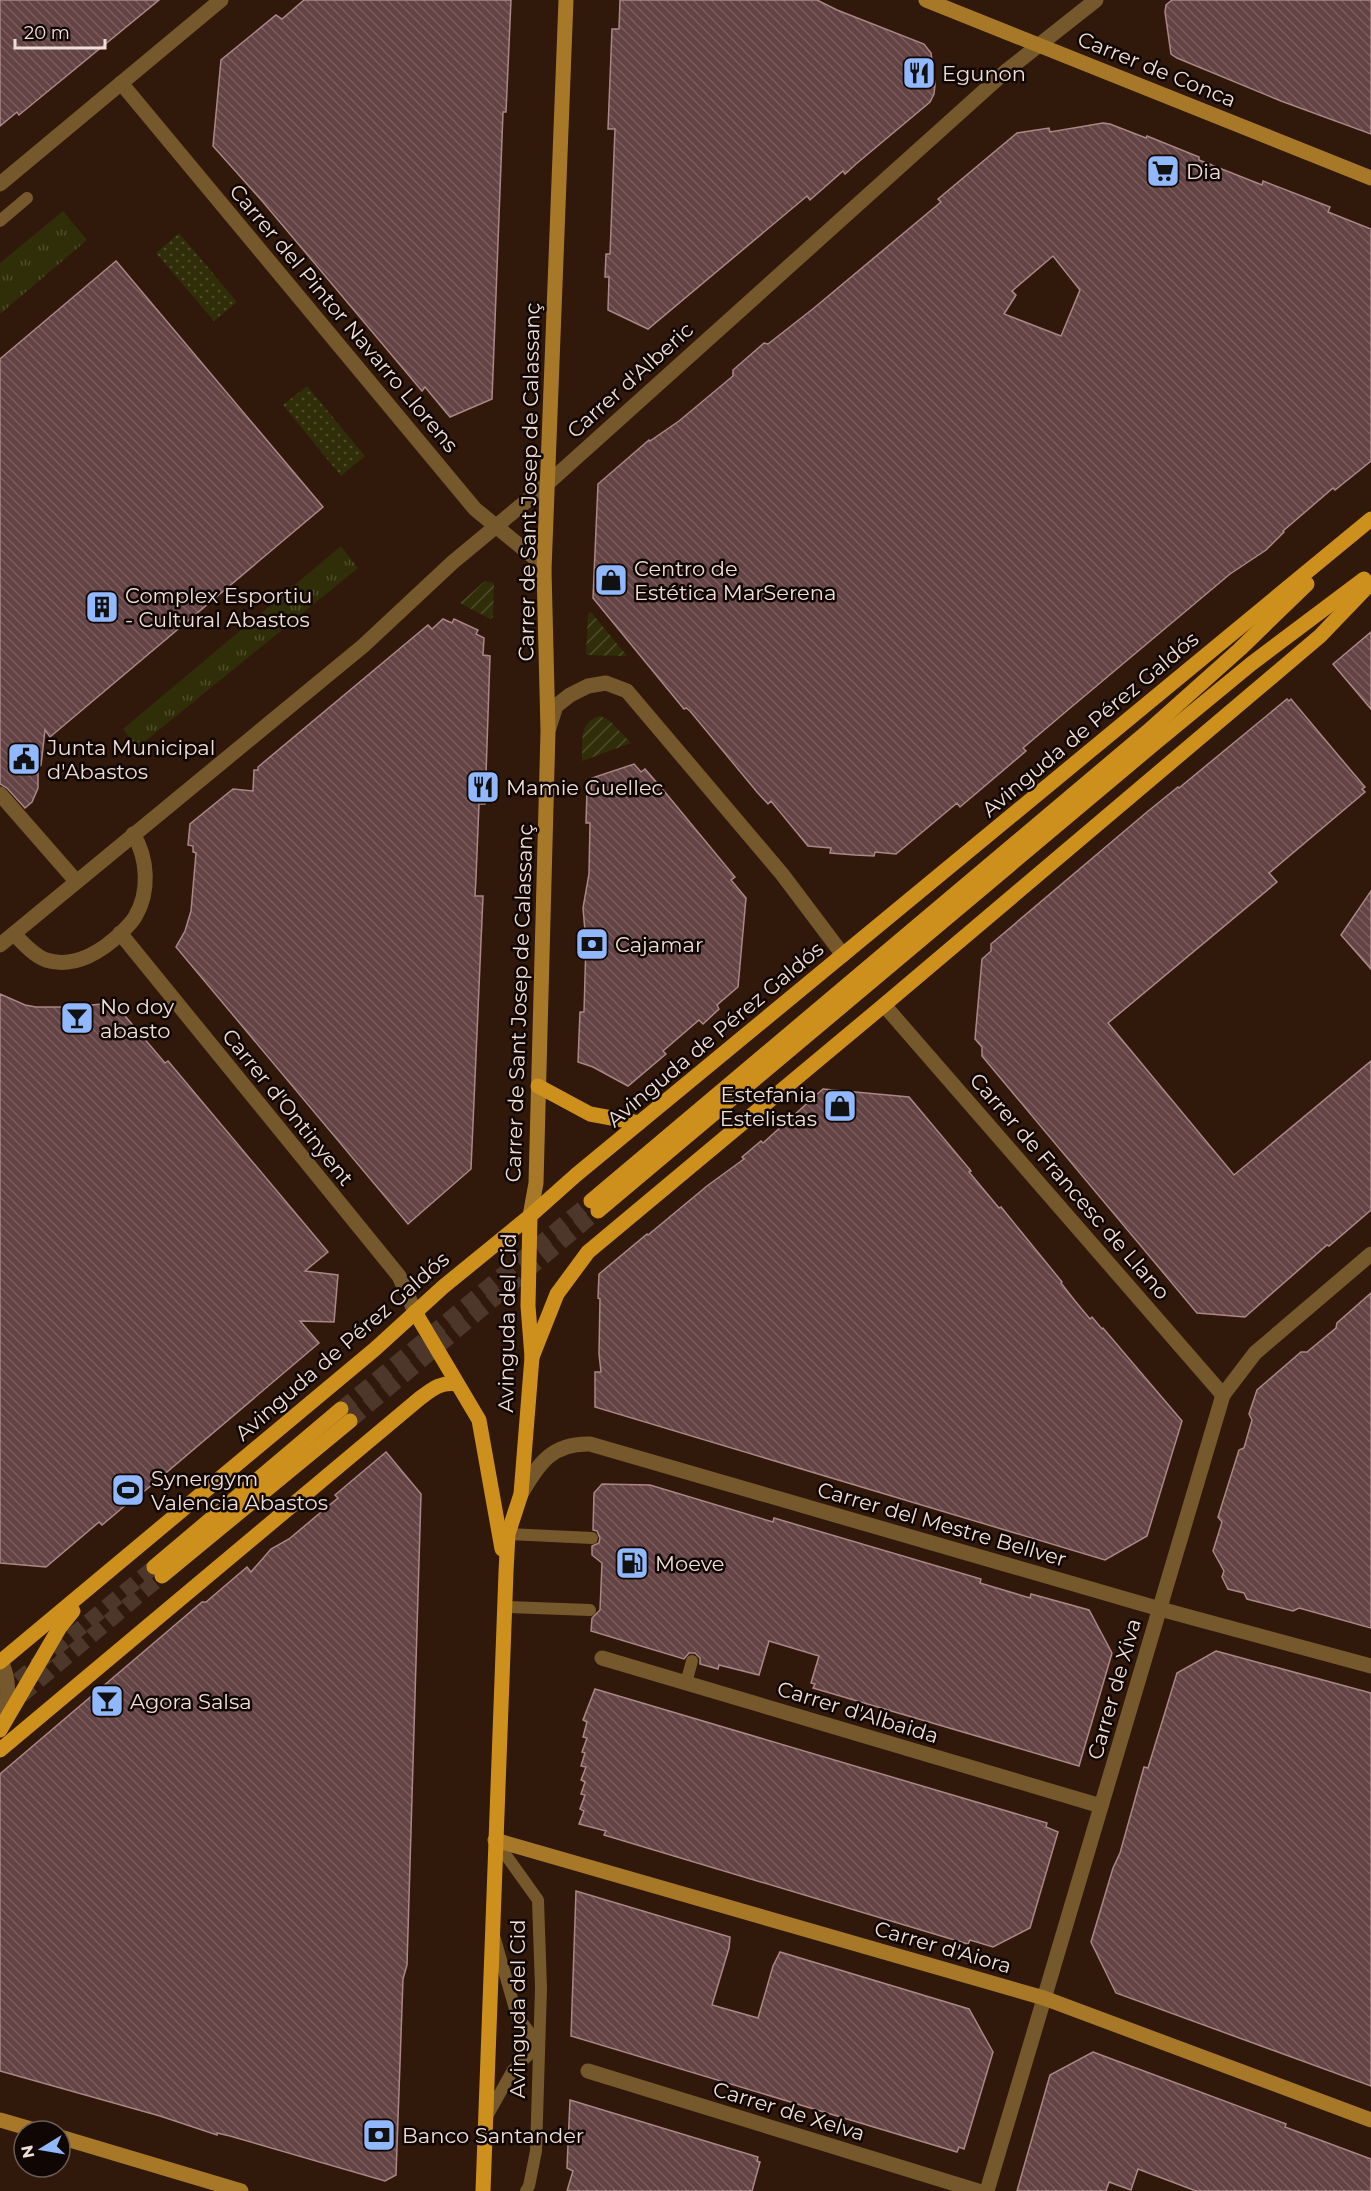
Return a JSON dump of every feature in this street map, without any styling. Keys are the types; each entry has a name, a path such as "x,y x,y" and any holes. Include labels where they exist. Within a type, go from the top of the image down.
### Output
{"main road":[{"name":"Carrer de Sant Josep de Calassanç","path":"530,1216 536,1183 548,731 544,570 566,0"},
{"name":"Carrer de Conca","path":"926,0 1371,178"},
{"name":"Avinguda de Pérez Galdós","path":"0,1661 92,1587 576,1175 1371,520"},
{"name":"Avinguda de Pérez Galdós","path":"1371,520 1240,649 1147,732 595,1206 1251,664 1371,574"},
{"path":"532,1357 557,1293 588,1252 885,1005 1320,636 1371,583"},
{"path":"538,1086 590,1114 639,1123"},
{"name":"Avinguda del Cid","path":"483,2191 508,1534 521,1494 532,1357 528,1306 530,1216"},
{"name":"Avinguda del Cid","path":"415,1312 480,1420 506,1572"},
{"path":"0,1750 419,1399 437,1386 457,1384"},
{"path":"158,1572 345,1415"},
{"name":"Avinguda de Pérez Galdós","path":"0,1729 60,1627 92,1587"},
{"name":"Carrer d'Aiora","path":"495,1840 1044,1998 1371,2120"},
{"path":"72,2141 241,2191"}],"street":[{"path":"0,184 221,0"},
{"name":"Carrer d'Alberic","path":"0,945 363,646 453,562 547,484 1038,44 1096,0"},
{"name":"Carrer del Pintor Navarro Llorens","path":"121,83 475,509 537,560 544,570"},
{"path":"548,731 556,706 570,695 588,686 606,683 627,691 782,874 843,955"},
{"path":"0,794 76,881"},
{"path":"14,934 44,959 64,963 93,955 120,933 135,918 145,890 146,870 141,847 133,834"},
{"name":"Carrer d'Ontinyent","path":"120,933 399,1276 415,1312"},
{"name":"Carrer de Francesc de Llano","path":"885,1005 1223,1395"},
{"name":"Carrer de Xiva","path":"987,2191 1223,1395 1255,1353 1371,1254"},
{"name":"Carrer del Mestre Bellver","path":"521,1494 535,1470 548,1457 568,1445 590,1444 1160,1609 1371,1666"},
{"name":"Carrer d'Albaida","path":"603,1658 1101,1806"},
{"path":"0,1661 7,1675 6,1710 0,1729"},
{"name":"Carrer de Xelva","path":"588,2071 978,2191"}],"lane":[{"path":"0,221 27,198"},
{"path":"508,1534 592,1538"},
{"path":"505,1607 590,1610"},
{"path":"686,1683 692,1661"},
{"name":"Avinguda del Cid","path":"495,1840 538,1900 541,1988 536,2151 526,2191"},
{"path":"485,2120 513,2070 538,2045 517,2016 492,1929"}],"green space":[{"path":"63,211 87,240 0,314 0,263"},
{"path":"179,233 237,302 214,321 156,253"},
{"path":"307,386 365,456 341,476 283,405"},
{"path":"341,546 358,568 137,748 123,729"},
{"path":"485,581 494,583 493,617 490,619 460,603"},
{"path":"591,612 627,656 586,655 588,614"},
{"path":"600,716 609,720 631,743 582,761 582,740 585,728 593,719"}],"building":[{"path":"0,0 159,0 19,115 17,112 0,126"},
{"path":"304,0 511,0 506,112 503,112 492,399 450,417 425,387 422,391 213,146 221,60 276,15 282,19"},
{"path":"620,0 817,0 924,44 931,53 935,85 930,102 845,174 843,171 810,200 807,196 648,329 608,310 609,277 605,277 606,254 610,254 615,129 608,129 612,29 619,29"},
{"path":"1172,0 1371,0 1371,134 1281,101 1171,54 1165,12 1166,5"},
{"path":"1103,123 1110,124 1146,138 1147,136 1262,185 1263,181 1330,207 1328,212 1371,229 1371,461 1335,490 1333,488 1283,531 1266,550 1230,574 1069,709 1023,748 1026,751 960,807 957,803 896,854 875,852 874,856 830,853 831,848 808,846 771,801 768,804 757,792 690,711 684,709 593,598 598,484 649,440 679,421 733,376 733,370 764,343 768,344 814,308 941,202 938,199 1017,133 1049,128 1050,132","holes":["1053,256 1080,290 1061,336 1004,314 1016,295 1012,291"]},
{"name":"Complex Esportiu - Cultural Abastos","path":"116,261 323,507 50,737 45,730 41,765 38,768 38,788 32,802 25,808 7,788 0,784 0,359"},
{"path":"443,619 452,623 454,619 478,630 476,634 484,638 483,655 490,656 485,804 479,804 475,896 483,896 471,1169 408,1224 176,947 185,931 191,911 196,853 193,852 193,846 188,845 190,824 233,789 253,791 254,770 258,770 258,767 428,625 432,629"},
{"path":"1371,632 1371,709 1333,664"},
{"path":"1287,699 1289,701 1291,699 1365,787 1362,789 1365,792 1269,873 1277,882 1108,1023 1234,1175 1371,1061 1371,1210 1329,1246 1327,1245 1245,1317 1197,1313 982,1056 982,1047 975,1039 982,959 991,951 991,944 1147,812"},
{"path":"634,764 641,772 645,769 664,791 735,877 731,880 746,898 738,987 717,1005 719,1009 703,1024 699,1020 663,1051 666,1054 628,1086 593,1067 578,1062 580,1012 584,1012 586,942 583,908 589,874 590,823 586,823 587,791 591,791 592,778"},
{"path":"1371,891 1371,969 1341,935"},
{"path":"0,994 25,1005 36,1007 114,1003 165,1063 168,1061 328,1252 305,1271 338,1275 334,1322 300,1321 319,1343 128,1505 102,1525 99,1522 46,1567 0,1563"},
{"path":"823,1089 909,1097 1090,1319 1092,1317 1103,1328 1182,1421 1147,1536 1105,1560 595,1407 595,1372 601,1372 599,1274 707,1186 744,1159 742,1157 761,1141 763,1143"},
{"path":"1371,1293 1371,1628 1299,1608 1293,1611 1247,1599 1244,1593 1228,1589 1222,1577 1224,1571 1213,1551 1222,1522 1218,1517 1239,1450 1244,1448 1252,1420 1249,1414 1257,1390 1301,1352 1307,1352 1336,1328 1337,1323"},
{"path":"386,1452 421,1494 407,1965 403,1979 396,2175 385,2181 230,2136 217,2133 217,2135 160,2116 0,2071 0,1774 202,1602 206,1602 247,1567 251,1572 271,1549 289,1539 338,1498 335,1495"},
{"path":"602,1484 650,1485 773,1522 774,1518 981,1579 980,1583 1030,1598 1031,1594 1089,1610 1112,1653 1079,1766 813,1688 815,1684 811,1683 819,1656 769,1641 759,1675 719,1665 718,1669 700,1664 700,1658 695,1653 689,1653 684,1659 591,1631 592,1618 600,1610 602,1563 592,1555 592,1546 599,1543 600,1538 597,1531 593,1530 594,1493"},
{"path":"1216,1651 1371,1693 1371,2086 1116,1993 1091,1942 1113,1868 1120,1853 1144,1767 1148,1768 1177,1673"},
{"path":"595,1689 1047,1823 1046,1827 1058,1832 1030,1928 993,1947 970,1940 968,1944 604,1835 606,1831 579,1824 584,1811 580,1809 585,1795 581,1794 585,1782 581,1780 586,1767 581,1766 585,1753 582,1752 587,1738 583,1737 587,1722 583,1720"},
{"path":"576,1891 730,1937 729,1948 712,2005 758,2018 773,1966 780,1952 969,2009 993,2052 964,2149 959,2147 957,2152 571,2036"},
{"path":"1093,2052 1286,2124 1285,2127 1371,2159 1371,2191 1196,2191 1138,2169 1131,2190 1109,2182 1106,2191 1017,2191 1050,2075"},
{"path":"570,2100 758,2157 757,2161 760,2162 752,2191 567,2191 573,2171 567,2168"}],"tunnel":[{"path":"341,1409 591,1201"},
{"path":"350,1421 598,1211"},
{"path":"0,1695 154,1567"},
{"path":"21,1696 162,1576"}],"place":[{"name":"Egunon","path":"919,73"},
{"name":"Dia","path":"1163,171"},
{"name":"Centro de Estética MarSerena","path":"611,580"},
{"name":"Complex Esportiu - Cultural Abastos","path":"102,607"},
{"name":"Junta Municipal d'Abastos","path":"24,759"},
{"name":"Mamie Guellec","path":"483,787"},
{"name":"Cajamar","path":"592,944"},
{"name":"No doy abasto","path":"77,1018"},
{"name":"Estefania Estelistas","path":"840,1106"},
{"name":"Synergym Valencia Abastos","path":"128,1490"},
{"name":"Moeve","path":"632,1563"},
{"name":"Agora Salsa","path":"107,1701"},
{"name":"Banco Santander","path":"379,2135"}]}
